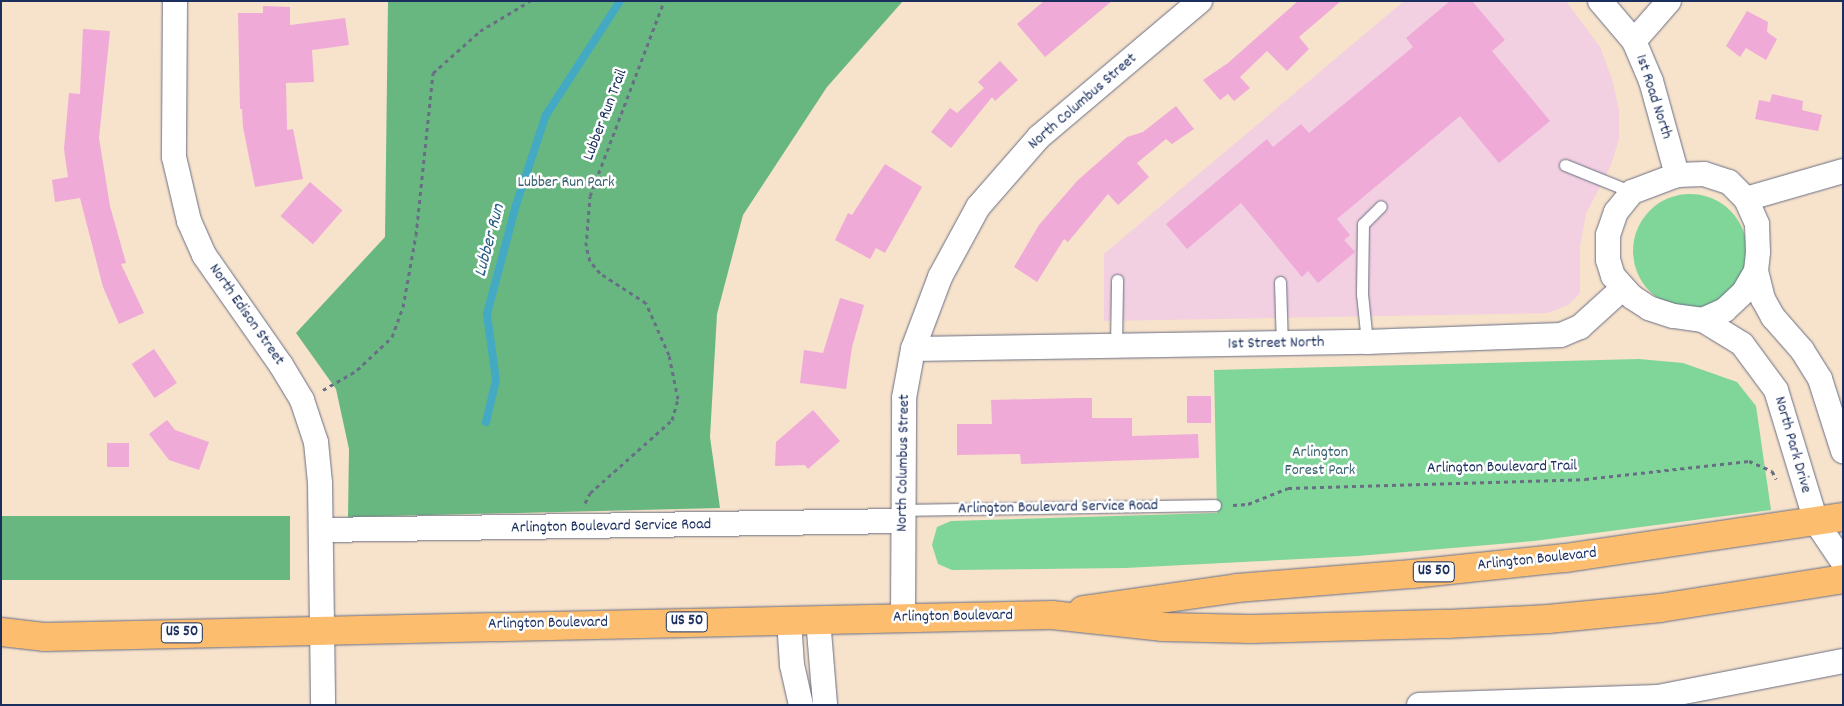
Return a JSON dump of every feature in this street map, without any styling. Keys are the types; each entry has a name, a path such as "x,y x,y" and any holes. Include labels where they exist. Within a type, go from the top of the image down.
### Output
{"highway":[{"name":"Arlington Boulevard","path":"1052,615 1151,598 1565,558 1843,517"},
{"name":"Arlington Boulevard","path":"1,632 44,637 321,628 1052,615 1163,627 1252,629 1502,622 1660,608 1843,579"},
{"name":"Arlington Boulevard","path":"1,648 44,637"}],"street":[{"name":"North Edison Street","path":"175,1 174,157 190,221 204,255 282,365 302,400 317,450 321,530 323,705"},
{"name":"North Columbus Street","path":"903,618 902,425 912,350 940,277 978,208 1039,137 1200,1"},
{"name":"1st Road North","path":"1600,1 1634,41 1651,82 1677,175"},
{"path":"1634,41 1669,1"},
{"path":"1746,199 1843,171"},
{"path":"1756,270 1744,292 1732,304 1703,320 1673,316 1649,308 1624,288 1613,276 1608,260 1608,234 1616,212 1632,192 1677,175 1704,174 1729,182 1746,199 1757,224 1756,270 1763,299 1770,311 1802,350 1820,379 1843,451"},
{"name":"1st Street North","path":"912,350 1282,344 1561,335 1580,327 1624,288"},
{"name":"North Park Drive","path":"1703,320 1742,344 1776,390 1816,522 1843,562"},
{"name":"Arlington Boulevard Service Road","path":"321,530 578,528 902,516"},
{"path":"818,619 825,705"},
{"path":"789,620 792,665 801,705"},
{"path":"1419,705 1658,698 1843,661"}],"lane":[{"path":"1565,165 1632,192"},
{"path":"1367,342 1362,294 1363,224 1381,206"},
{"path":"1116,347 1117,280"},
{"path":"1280,282 1282,344"},
{"name":"Arlington Boulevard Service Road","path":"902,516 1215,505"}],"path":[{"path":"302,400 358,370 392,337 403,307 416,235 433,72 480,31 530,1"},
{"name":"Lubber Run Trail","path":"578,528 584,505 590,493 672,420 678,399 674,374 646,303 600,273 590,261 586,246 590,196 664,1"},
{"name":"Arlington Boulevard Trail","path":"1215,505 1248,504 1288,488 1585,479 1749,461 1772,471 1781,488"}],"shaded area":[{"path":"1404,1 1566,1 1600,47 1612,79 1619,110 1619,139 1611,165 1586,214 1580,246 1580,293 1568,305 1548,313 1104,321 1104,254"}],"green space":[{"name":"Lubber Run Park","path":"388,1 903,1 827,87 743,215 717,314 710,437 720,508 348,517 349,449 336,389 296,333 385,237"},
{"path":"1690,194 1712,198 1730,211 1743,229 1747,251 1743,273 1730,291 1712,304 1690,308 1668,304 1650,291 1637,273 1633,251 1637,229 1650,211 1668,198"},
{"name":"Arlington Forest Park","path":"1639,359 1683,363 1737,382 1756,406 1771,510 1534,541 1358,556 1125,568 952,570 938,564 932,545 937,527 951,521 1217,513 1214,370"},
{"path":"1,516 290,516 290,580 1,580"}],"building":[{"path":"1044,1 1112,1 1045,57 1017,24"},
{"path":"1298,1 1341,1 1299,37 1309,49 1287,71 1267,51 1240,77 1250,88 1234,101 1228,94 1220,100 1203,80 1228,63"},
{"path":"1450,1 1472,1 1505,40 1492,51 1550,121 1499,163 1460,116 1337,219 1350,235 1344,240 1355,252 1318,283 1308,271 1302,277 1241,203 1187,249 1166,224 1267,139 1273,147 1301,124 1309,133 1413,47 1406,38"},
{"path":"263,6 290,7 290,25 345,18 349,45 312,50 314,82 286,83 287,130 293,129 303,179 255,187 243,127 242,109 240,109 238,13 263,13"},
{"path":"1747,11 1768,22 1767,32 1777,39 1766,60 1746,48 1740,57 1726,46"},
{"path":"83,29 110,31 99,138 110,206 126,263 121,264 144,313 119,324 103,287 80,198 55,202 52,180 68,177 64,149 69,93 80,94"},
{"path":"1000,61 1018,80 995,101 992,97 951,148 931,132 950,108 957,113 984,88 978,82"},
{"path":"1772,94 1803,101 1802,110 1822,115 1818,131 1755,119 1759,100 1770,102"},
{"path":"1176,106 1194,129 1172,144 1166,139 1137,163 1149,177 1118,205 1108,194 1068,242 1064,239 1037,282 1014,267 1039,225 1077,181 1127,137 1143,132"},
{"path":"885,164 922,187 885,253 876,248 870,259 835,240 848,213 852,215"},
{"path":"310,182 342,210 313,244 280,216"},
{"path":"840,298 864,305 852,347 846,389 800,383 804,350 823,353"},
{"path":"154,349 177,383 155,398 132,364"},
{"path":"1187,396 1211,396 1211,423 1187,423"},
{"path":"1092,398 1092,418 1132,418 1132,436 1198,434 1199,458 1021,464 1020,454 957,455 957,424 992,424 991,400"},
{"path":"813,410 840,441 808,469 805,465 775,466 776,442"},
{"path":"167,420 175,430 209,442 199,470 169,460 149,434"},
{"path":"107,443 129,443 129,467 107,467"}],"waterway":[{"name":"Lubber Run","path":"486,422 496,380 487,314 516,205 546,115 620,1"}]}
